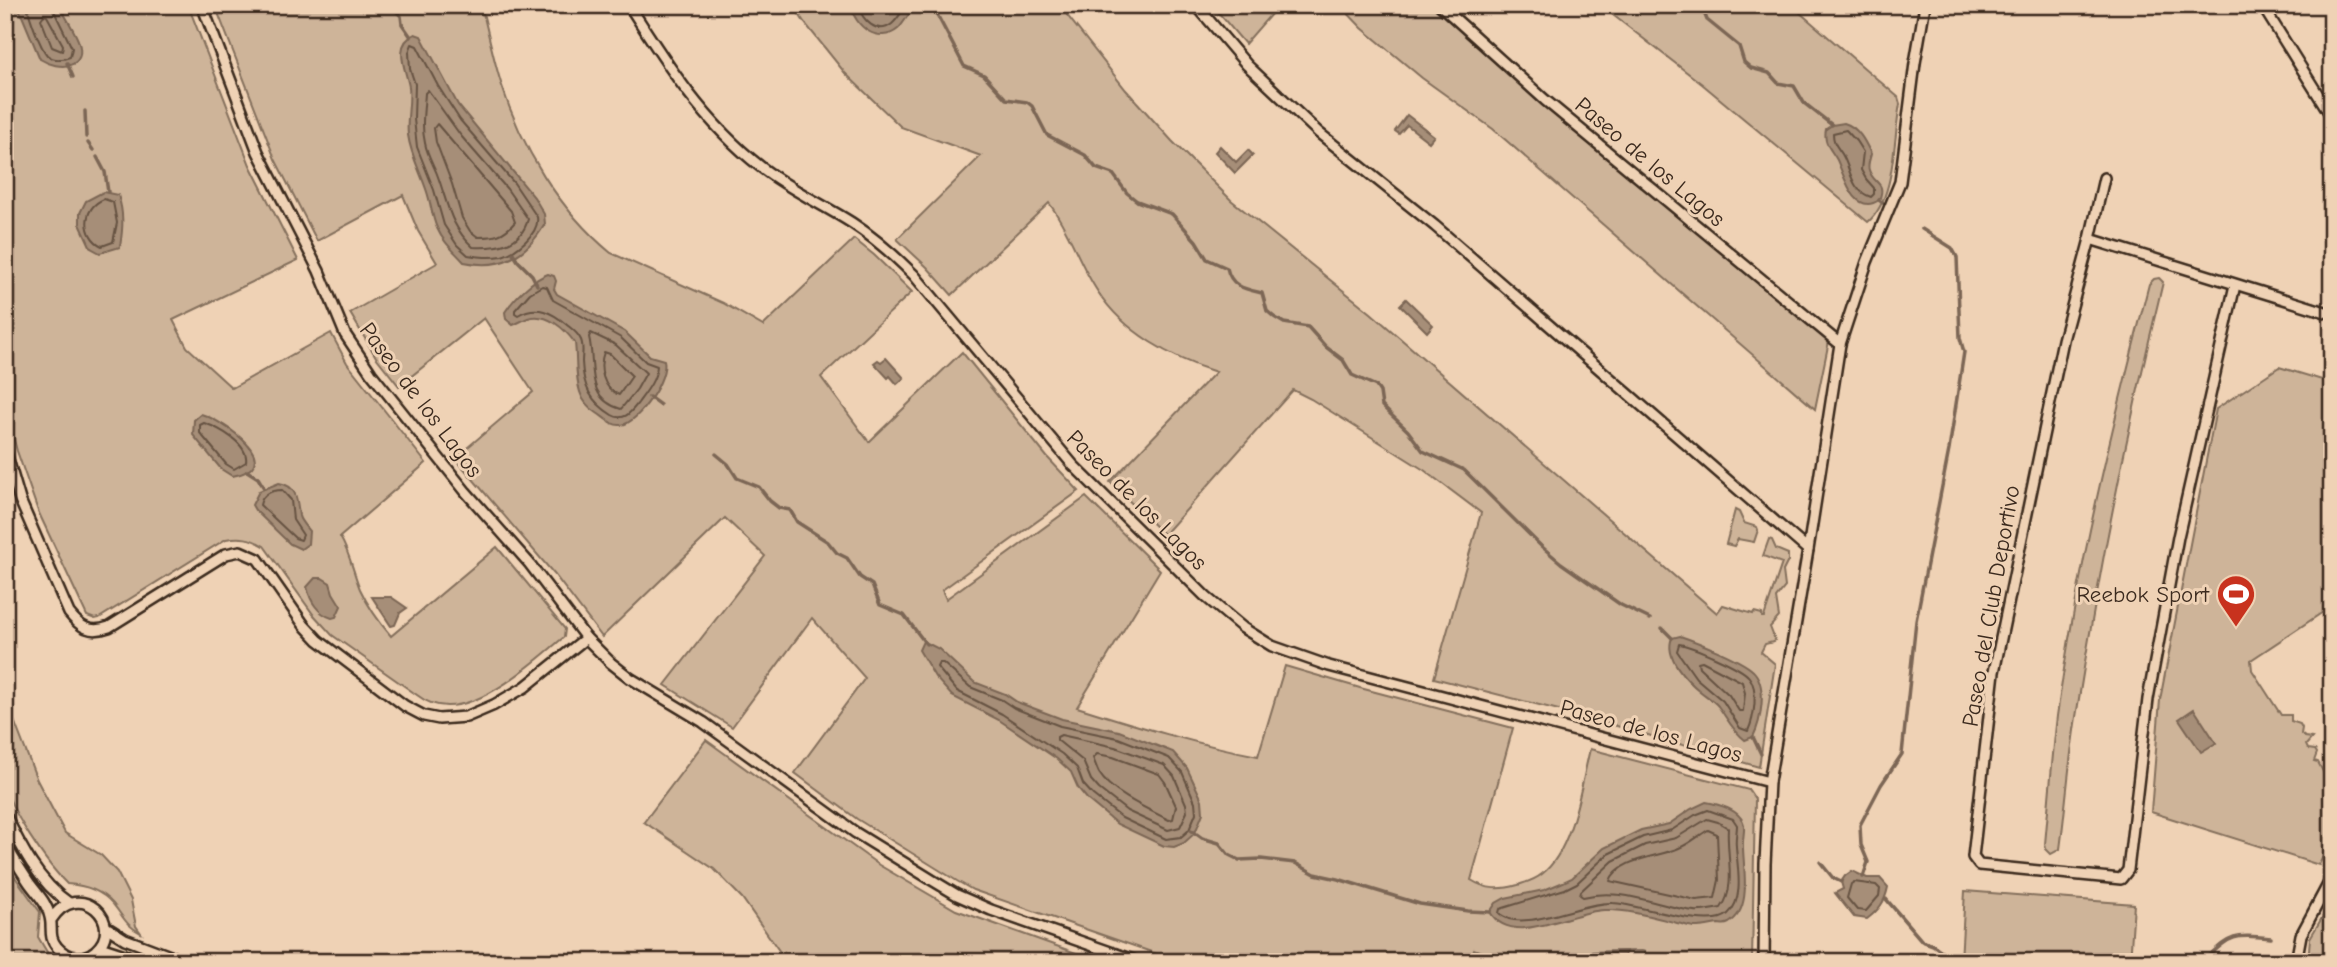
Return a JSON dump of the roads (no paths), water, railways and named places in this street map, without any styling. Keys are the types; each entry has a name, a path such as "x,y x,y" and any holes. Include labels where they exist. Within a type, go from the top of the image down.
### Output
{"street":[{"name":"Paseo de los Lagos","path":"202,5 258,152 319,271 345,334 371,373 466,492 529,563 586,638 630,678 703,722 856,833 940,885 992,910 1139,962"},
{"name":"Paseo de los Lagos","path":"629,5 677,79 721,132 761,168 853,224 891,253 914,275 1073,466 1206,597 1259,639 1284,652 1329,666 1769,782"},
{"path":"1196,5 1247,65 1319,133 1435,226 1808,550"},
{"name":"Paseo de los Lagos","path":"1440,5 1545,100 1840,344"},
{"name":"Paseo de los Lagos","path":"1764,962 1765,840 1769,782 1840,344 1867,262 1900,182 1925,5"},
{"path":"2263,5 2332,117"},
{"name":"Paseo del Club Deportivo","path":"2104,177 2063,340 1994,672 1973,857 1979,865 2121,879 2128,870 2153,672 2178,537 2235,285"},
{"path":"2090,239 2332,314"},
{"path":"5,449 20,500 69,613 82,628 94,631 108,627 226,554 240,551 258,559 304,625 335,655 405,706 424,716 439,719 466,717 510,697 586,638"},
{"path":"5,814 17,838 52,892 69,903"},
{"path":"5,844 45,903 55,946 67,958 91,958 105,937 106,926 102,915 93,906 81,902 69,903 58,910 51,920"},
{"path":"2296,962 2301,935 2332,877"},
{"path":"106,926 125,939 186,962"},
{"path":"100,947 146,962"}],"water":[{"path":"20,5 59,5 78,40 80,50 76,62 63,66 40,59"},
{"path":"851,5 916,5 898,29 883,35 868,31 862,26"},
{"path":"415,34 421,36 458,105 534,197 544,214 545,224 538,235 530,245 512,258 490,264 464,262 437,228 408,135 409,87 402,51 404,44"},
{"path":"1407,115 1434,136 1429,142 1407,125 1399,134 1395,131"},
{"path":"1844,123 1857,131 1871,154 1869,170 1880,186 1881,194 1879,200 1870,204 1863,203 1851,192 1827,142 1826,129"},
{"path":"1220,146 1236,162 1248,150 1253,155 1235,173 1215,152"},
{"path":"103,192 118,195 122,227 120,247 100,253 91,248 80,224 80,213 86,201"},
{"path":"548,274 554,276 554,289 557,294 625,332 650,356 664,360 662,377 657,388 644,408 628,422 621,425 612,423 585,402 577,380 575,343 561,327 542,317 528,318 513,325 506,319 505,312 519,295 536,280"},
{"path":"1406,299 1433,325 1427,332 1400,305"},
{"path":"886,358 904,378 897,384 874,363"},
{"path":"201,414 224,425 246,444 253,453 254,463 248,470 232,476 221,469 193,435 194,420"},
{"path":"279,483 293,491 300,518 309,531 308,544 301,549 290,544 252,505 259,491"},
{"path":"315,578 322,578 330,583 341,606 336,617 332,618 319,610 310,597 307,587"},
{"path":"372,597 391,597 407,608 400,613 395,625 391,626"},
{"path":"1680,636 1731,657 1755,673 1761,687 1762,705 1753,737 1745,740 1740,736 1716,704 1683,675 1674,660 1670,645 1672,638"},
{"path":"923,641 939,649 974,682 1005,694 1017,702 1062,719 1119,731 1173,752 1187,768 1202,800 1203,813 1195,833 1184,843 1174,847 1164,846 1117,824 1088,800 1078,788 1071,772 1057,759 999,720 952,696 935,677 919,650"},
{"path":"2194,709 2216,743 2201,752 2179,719"},
{"path":"1706,802 1733,811 1744,826 1744,897 1737,916 1729,923 1693,927 1631,912 1604,910 1527,928 1500,923 1490,912 1496,903 1505,898 1544,890 1572,878 1604,848 1641,830 1669,824"},
{"path":"1852,871 1867,878 1880,878 1888,887 1881,905 1867,919 1854,917 1835,893 1843,889 1841,882"},
{"path":"1626,951 1624,962 1566,962 1591,952"}],"waterway":[{"path":"390,5 401,16 402,24 411,37"},
{"path":"932,5 964,66 984,75 1006,99 1027,102 1032,106 1047,135 1085,155 1096,168 1113,174 1127,193 1137,201 1172,214 1196,241 1207,259 1227,268 1235,283 1262,293 1267,311 1274,317 1284,323 1308,327 1326,347 1343,360 1352,375 1376,386 1380,392 1382,406 1408,431 1423,451 1464,470 1561,563 1621,605 1650,619"},
{"path":"1701,5 1707,20 1739,46 1744,62 1751,68 1769,73 1778,83 1794,86 1804,103 1832,125"},
{"path":"67,63 73,77"},
{"path":"85,111 86,137"},
{"path":"88,143 93,150"},
{"path":"97,157 105,172 108,192"},
{"path":"1879,200 1883,203"},
{"path":"1863,877 1868,862 1861,845 1860,825 1881,785 1902,754 1916,621 1949,450 1964,352 1960,338 1957,257 1952,248 1922,229"},
{"path":"513,253 537,285"},
{"path":"649,397 660,405"},
{"path":"716,454 728,464 737,478 759,487 770,501 779,508 790,510 797,522 847,558 860,577 872,585 880,605 904,615 926,644"},
{"path":"247,471 258,478 264,488"},
{"path":"1662,628 1672,638"},
{"path":"1753,737 1761,754"},
{"path":"1191,830 1202,838 1219,843 1229,855 1239,860 1261,859 1295,863 1315,874 1420,904 1490,912"},
{"path":"1820,862 1833,878 1841,882"},
{"path":"1886,899 1922,941 1933,945 1957,962"},
{"path":"2202,962 2232,938 2271,938"}],"place":[{"name":"Reebok Sport","path":"2236,628"}]}
